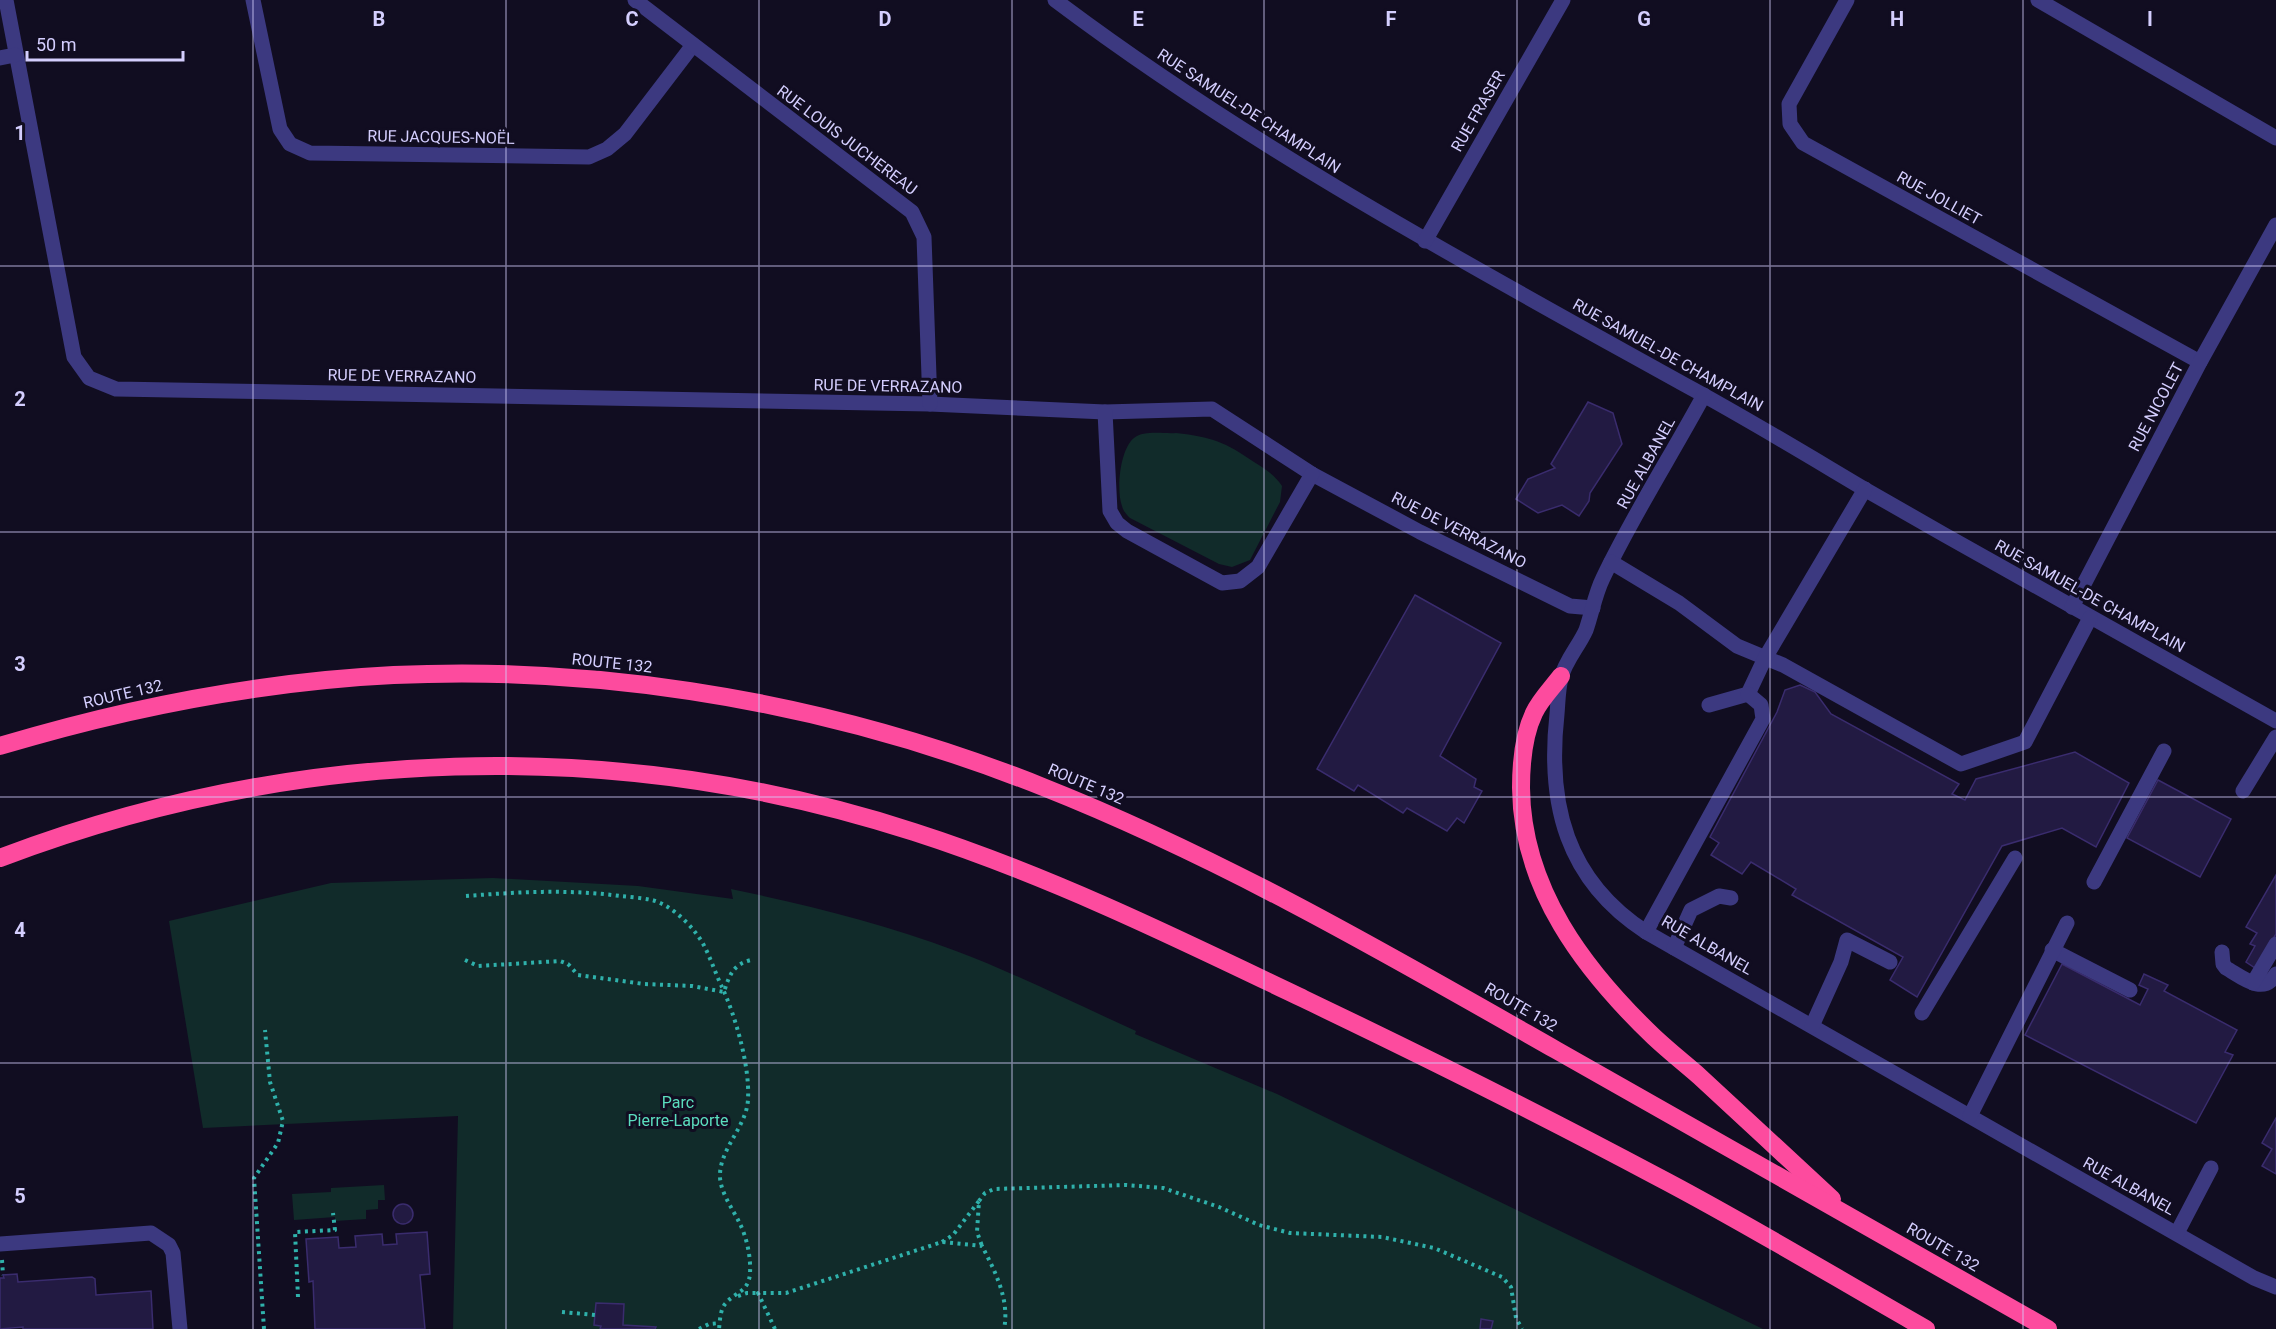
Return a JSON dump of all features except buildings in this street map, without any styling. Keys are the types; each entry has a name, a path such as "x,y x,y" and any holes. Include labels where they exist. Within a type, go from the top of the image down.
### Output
{"highway":[{"name":"ROUTE 132","path":"0,746 119,714 212,696 327,680 419,675 522,675 656,687 758,704 854,725 909,740 995,768 1145,830 1366,943 2048,1329"},
{"path":"1561,676 1535,710 1526,738 1522,767 1523,822 1528,849 1538,878 1554,912 1586,961 1639,1022 1851,1217"},
{"path":"0,858 82,829 202,797 313,778 422,767 519,765 626,772 738,788 813,804 908,830 996,861 1094,902 1280,987 1452,1071 1659,1177 1926,1329"}],"street":[{"name":"RUE DE VERRAZANO","path":"6,0 8,56 74,357 89,378 116,389 930,404 1105,412 1212,409 1312,474 1420,532 1570,606 1593,608"},
{"name":"RUE JACQUES-NOËL","path":"254,0 280,129 290,144 310,153 589,157 608,149 625,134 693,45"},
{"name":"RUE LOUIS JUCHEREAU","path":"634,0 912,212 924,237 930,404"},
{"name":"RUE SAMUEL-DE CHAMPLAIN","path":"1055,0 1126,54 1342,192 1425,241 1704,395 2090,618 2276,721"},
{"name":"RUE FRASER","path":"1425,241 1563,0"},
{"name":"RUE JOLLIET","path":"1847,0 1789,104 1790,124 1803,143 2200,362"},
{"path":"2038,0 2276,138"},
{"name":"RUE NICOLET","path":"2072,607 2200,362 2276,225"},
{"name":"RUE ALBANEL","path":"1704,395 1611,562 1601,582 1585,632 1561,676 1553,772 1557,804 1564,829 1579,861 1598,888 1625,916 1646,932 2254,1278 2276,1287"},
{"path":"1105,412 1110,511 1117,523 1127,531 1222,583 1240,580 1258,567 1312,474"},
{"path":"1709,705 1748,694 1765,658 1865,489"},
{"path":"1611,562 1679,603 1737,646 1783,665 1962,764 2025,742 2090,618"},
{"path":"1646,932 1763,719 1761,705 1748,694"},
{"path":"2243,791 2276,737"},
{"path":"2094,882 2164,751"},
{"path":"1922,1013 2014,858"},
{"path":"1674,948 1691,910 1719,896 1731,898"},
{"path":"1970,1116 2067,923"},
{"path":"1812,1026 1841,962 1847,940 1890,962"},
{"path":"2253,983 2276,944"},
{"path":"2052,950 2130,990"},
{"path":"2222,952 2223,964 2226,968 2253,983 2265,985 2276,974"},
{"path":"2177,1233 2211,1168"},
{"path":"0,1244 151,1233 169,1245 173,1253 180,1329"}],"path":[{"path":"466,896 525,892 596,893 653,900 672,910 696,933 724,992 736,1025 747,1076 746,1110 721,1162 719,1177 722,1188 742,1227 750,1259 750,1275 746,1286 726,1302 719,1329"},
{"path":"465,960 478,966 560,961 568,964 578,975 644,984 692,986 724,992"},
{"path":"724,992 733,970 740,962 751,960"},
{"path":"264,1329 254,1178 278,1143 283,1121 270,1082 265,1030"},
{"path":"736,1296 747,1293 786,1293 942,1242 953,1234 985,1193 994,1189 1125,1185 1162,1188 1220,1207 1259,1225 1290,1233 1382,1237 1434,1248 1502,1277 1511,1287 1516,1318 1522,1329"},
{"path":"978,1201 977,1232 981,1246 993,1266 1000,1286 1005,1310 1004,1329"},
{"path":"298,1297 295,1232 334,1230 333,1213"},
{"path":"320,1231 320,1238"},
{"path":"942,1242 981,1246"},
{"path":"758,1293 774,1329"},
{"path":"562,1312 595,1314"},
{"path":"699,1329 720,1323"}],"green space":[{"path":"1176,433 1199,436 1226,445 1266,470 1282,486 1280,502 1250,560 1232,567 1219,564 1130,518 1124,511 1120,499 1119,480 1122,460 1129,443 1143,434"},
{"name":"Parc Pierre-Laporte","path":"493,878 638,886 733,899 731,889 844,915 928,941 1001,969 1136,1031 1135,1034 1277,1094 1763,1329 453,1329 458,1116 203,1128 169,921 331,883"},
{"path":"384,1185 385,1200 378,1200 378,1209 366,1210 366,1219 335,1221 335,1217 294,1220 292,1194 331,1192 331,1188"}]}
